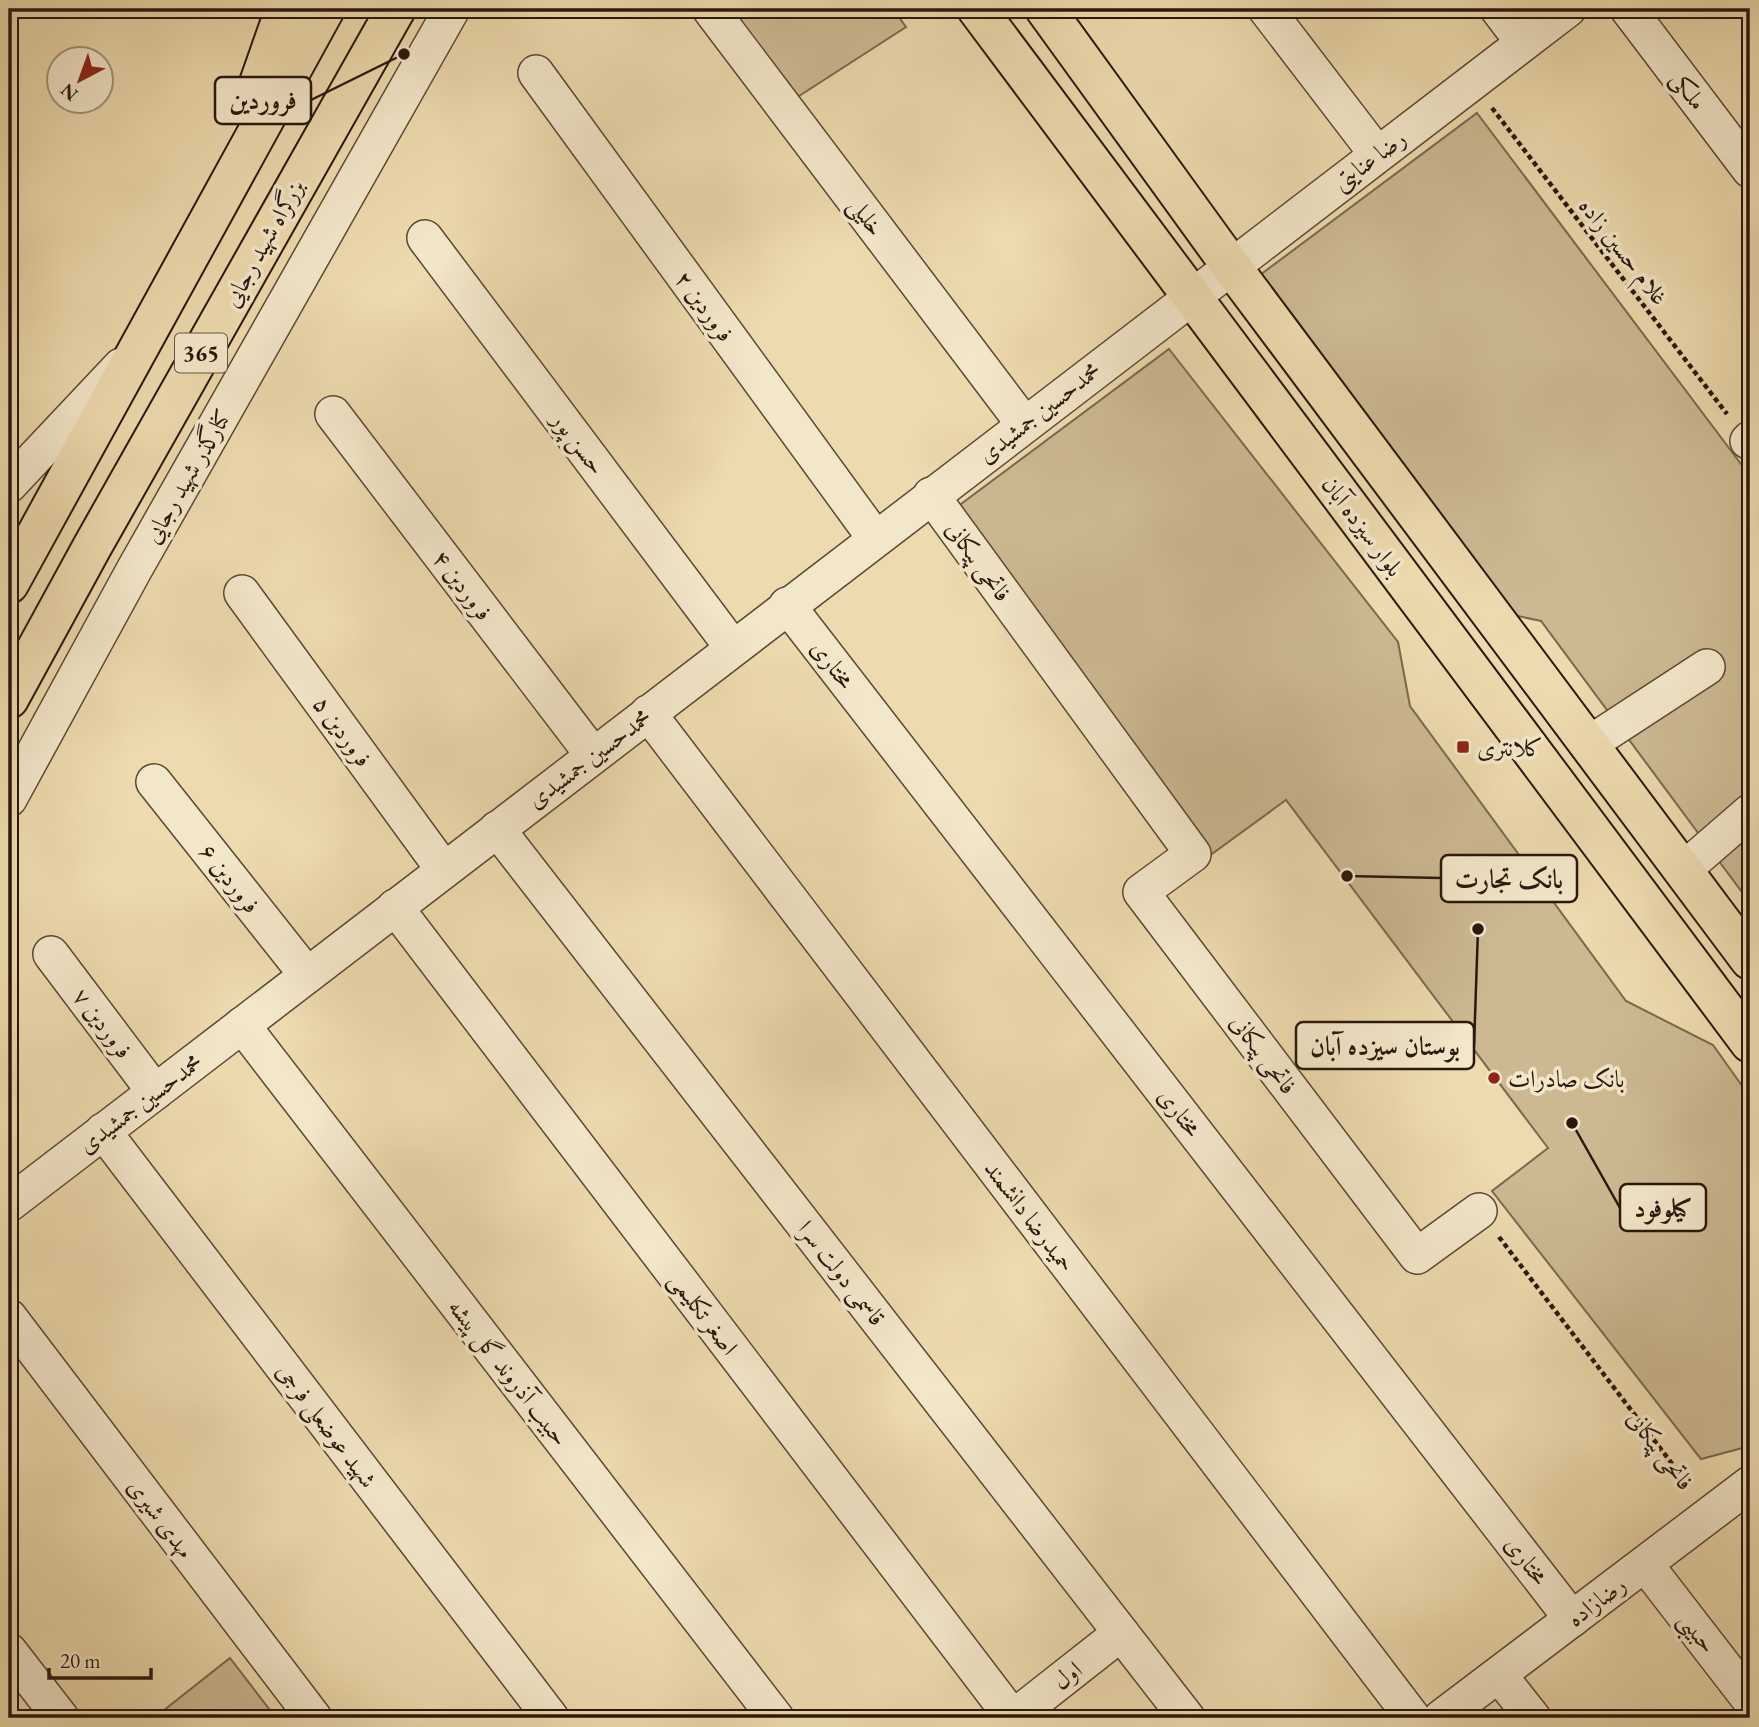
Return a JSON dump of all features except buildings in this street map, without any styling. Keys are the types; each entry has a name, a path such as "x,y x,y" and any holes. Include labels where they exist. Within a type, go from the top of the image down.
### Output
{"main road":[{"path":"219,199 285,9"},
{"name":"365","path":"9,584 325,9"},
{"name":"بزرگراه شهید رجایی","path":"9,699 396,9"},
{"name":"بلوار سیزده آبان","path":"976,9 1180,304 1750,1043"},
{"name":"بلوار سیزده آبان","path":"1045,9 1231,266 1750,960"}],"street":[{"name":"کنارگذر شهید رجایی","path":"9,799 141,558 452,9"},
{"name":"خلیلی","path":"710,9 1024,424"},
{"path":"1266,9 1377,154"},
{"path":"1498,9 1524,42"},
{"name":"رضا عنایتی","path":"1180,304 1568,9"},
{"name":"ملکی","path":"1628,9 1750,170"},
{"name":"فروردین ۲","path":"536,73 875,538"},
{"name":"حسن پور","path":"425,238 733,648"},
{"name":"محمدحسین جمشیدی","path":"9,1204 1180,304"},
{"path":"9,485 137,348"},
{"name":"فروردین ۴","path":"333,414 593,755"},
{"name":"فاتحی پیکانی","path":"932,495 1193,854 1141,892 1417,1256 1479,1211"},
{"name":"فروردین ۵","path":"242,593 444,870"},
{"name":"مختاری","path":"787,605 1572,1619"},
{"path":"1589,744 1707,667"},
{"name":"حمیدرضا دانشمند","path":"648,713 1413,1718"},
{"name":"فروردین ۶","path":"154,782 307,975"},
{"path":"1683,870 1750,812"},
{"name":"قاسمی دولت سرا","path":"497,829 1187,1718"},
{"name":"اصغر تکلیمی","path":"395,907 1013,1718"},
{"name":"فروردین ۷","path":"51,954 155,1092"},
{"name":"حبیب آذروند گل پیشه","path":"242,1025 776,1718"},
{"name":"شهید عوضعلی فرجی","path":"103,1131 551,1718"},
{"name":"مهدی شیری","path":"9,1318 314,1718"},
{"name":"رضازاده","path":"1441,1718 1750,1484"},
{"name":"حبیبی","path":"1645,1564 1750,1700"},
{"name":"اول","path":"1013,1718 1121,1633"},
{"path":"9,1651 61,1718"},
{"path":"1499,1675 1532,1718"}],"path":[{"name":"غلام حسین زاده","path":"1472,82 1749,440"},
{"name":"فاتحی پیکانی","path":"1479,1211 1710,1514"}],"shaded area":[{"path":"729,9 893,9 906,27 796,98"},
{"path":"1477,113 1750,476 1750,903 1541,621 1499,612 1256,278"},
{"path":"1169,349 1398,642 1410,706 1626,1001 1713,1045 1750,1097 1750,1446 1701,1459 1492,1191 1548,1148 1286,800 1209,856 957,507"},
{"path":"230,1658 276,1718 154,1718"}],"place":[{"name":"فروردین","path":"404,54"},
{"name":"کلانتری","path":"1463,747"},
{"name":"بانک تجارت","path":"1347,876"},
{"name":"بوستان سیزده آبان","path":"1478,929"},
{"name":"بانک صادرات","path":"1494,1078"},
{"name":"کیلوفود","path":"1572,1123"}]}
